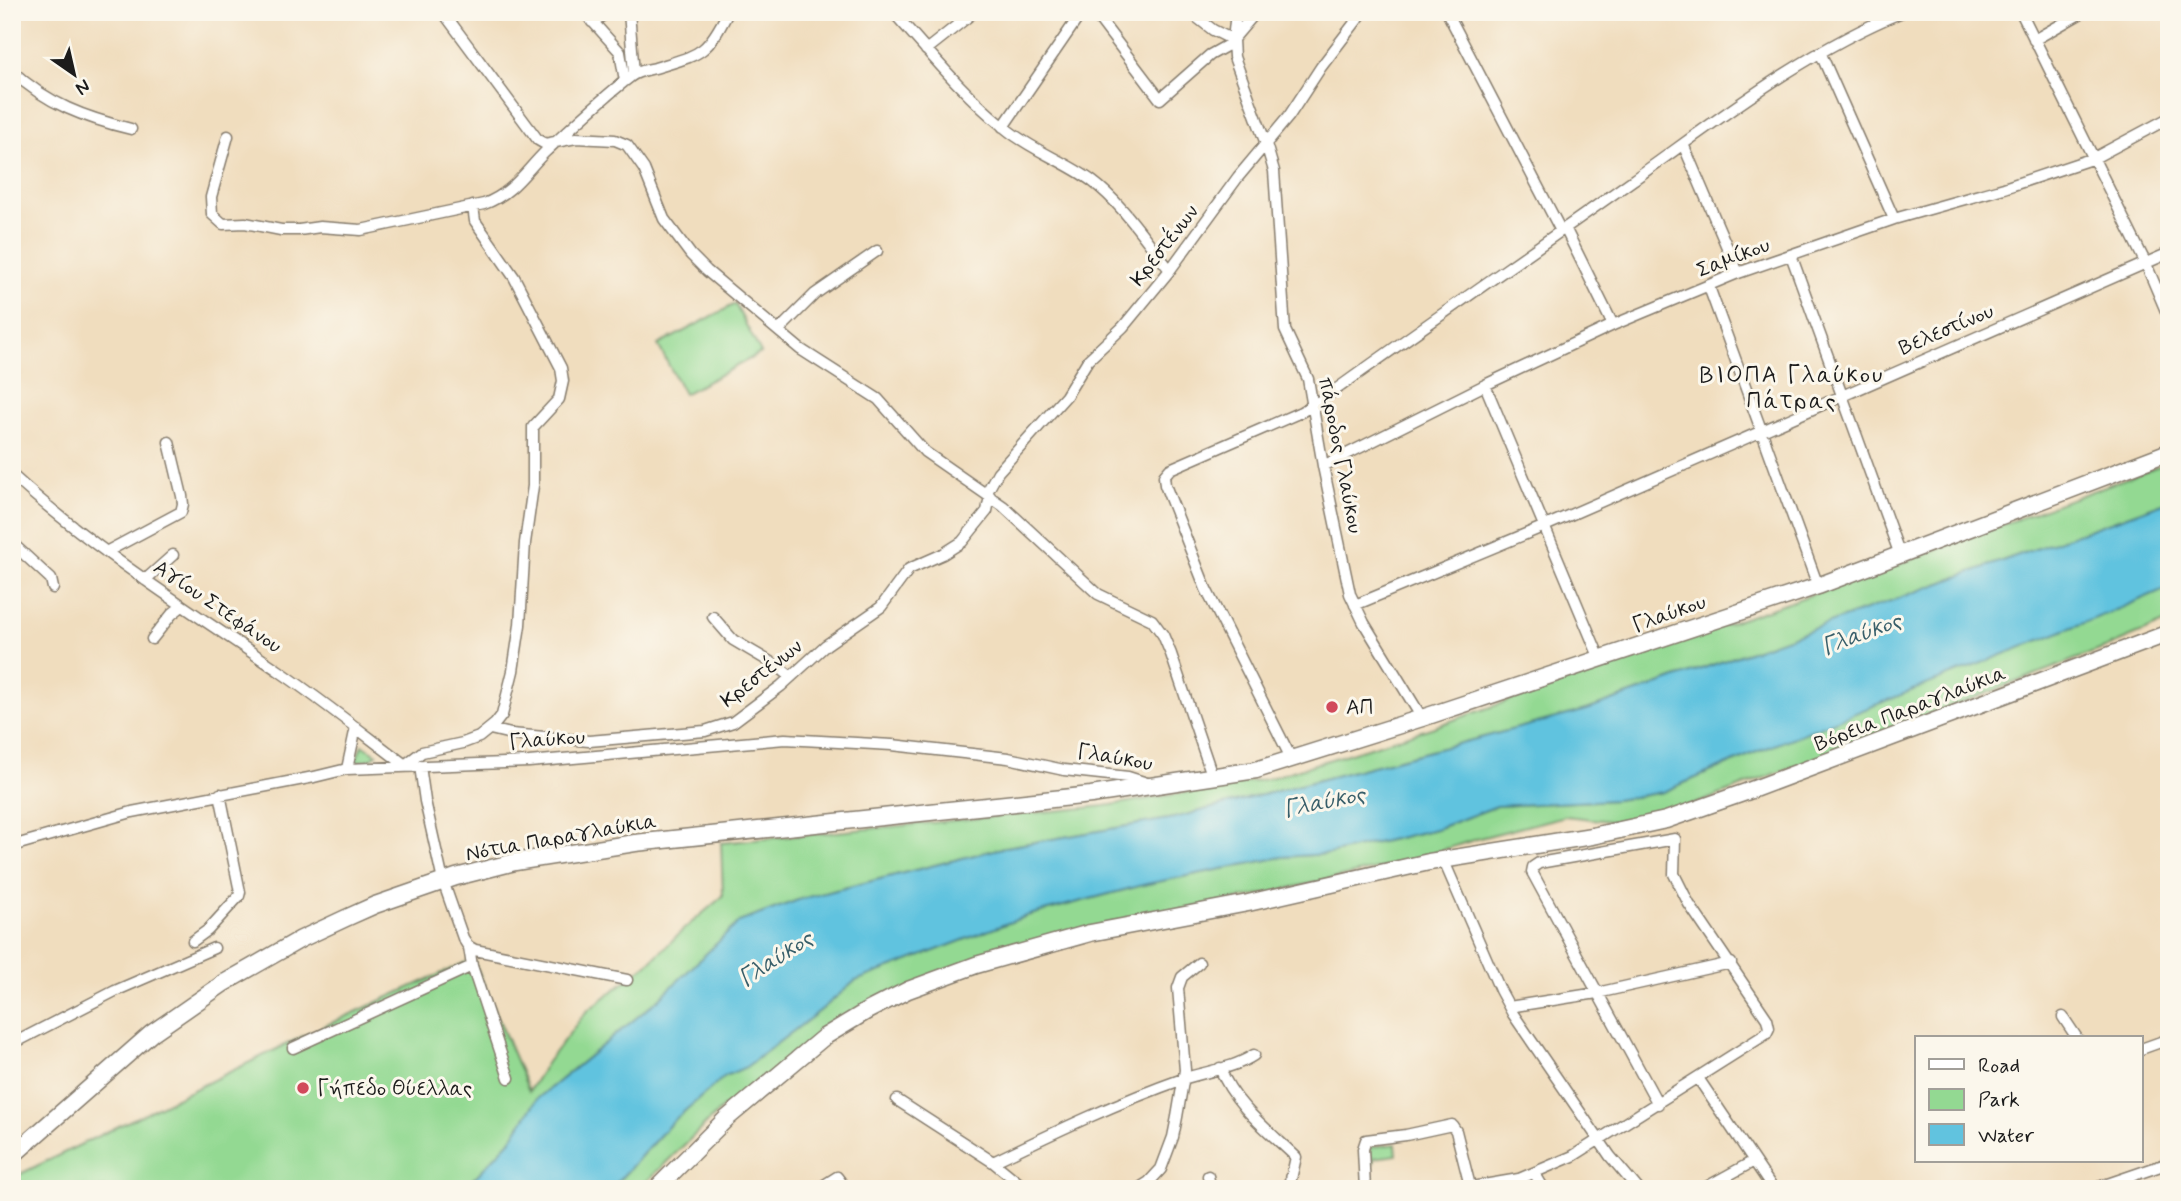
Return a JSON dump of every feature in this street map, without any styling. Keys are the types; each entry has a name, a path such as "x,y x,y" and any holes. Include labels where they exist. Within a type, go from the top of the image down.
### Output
{"main road":[{"name":"Γλαύκου","path":"1157,787 1213,778 1292,760 1422,718 1818,586 2169,452"},
{"name":"Βόρεια Παραγλαύκια","path":"656,1189 726,1118 824,1037 908,990 976,965 1090,933 1260,901 1443,859 1592,836 1666,820 2169,633"},
{"name":"Νότια Παραγλαύκια","path":"12,1156 152,1033 224,983 301,939 346,918 443,881 515,862 623,845 1157,787"}],"street":[{"path":"443,12 534,136 545,144 576,138 612,140 627,145 641,163 661,214 691,255 809,355 878,399 921,449 988,495 1098,594 1146,615 1156,624 1171,654 1213,778"},
{"path":"584,12 620,52 629,78"},
{"path":"592,22 609,12"},
{"path":"629,12 629,78"},
{"path":"228,136 211,197 212,214 223,223 245,223 281,230 317,227 361,230 489,202 505,194 558,141 629,78 689,58 703,50 717,34 728,12"},
{"path":"893,12 967,93 1003,127 1069,166 1104,191 1170,270"},
{"path":"926,50 974,12"},
{"path":"1003,127 1082,12"},
{"path":"1094,12 1160,99 1210,55 1233,40 1256,12"},
{"path":"1190,12 1213,30 1233,40"},
{"name":"πάροδος Γλαύκου","path":"1236,12 1233,40 1237,65 1266,144 1275,182 1285,330 1308,379 1311,406 1350,594 1422,718"},
{"name":"Κρεστένων","path":"490,729 511,734 589,741 705,731 733,722 781,687 826,645 881,607 909,569 962,542 987,511 993,478 1066,396 1088,360 1123,327 1170,270 1238,177 1289,116 1321,67 1363,12"},
{"path":"1447,12 1613,325"},
{"path":"1292,760 1206,589 1169,497 1164,476 1177,464 1311,406 1683,144 1820,52 1854,33 1902,12"},
{"path":"2021,12 2146,264 2169,318"},
{"path":"2034,40 2083,12"},
{"path":"1820,52 1894,219"},
{"path":"12,71 69,110 87,118 131,129"},
{"name":"Σαμίκου","path":"1323,466 1613,325 1738,273 1894,219 2004,188 2094,158 2169,118"},
{"path":"1683,144 1738,273"},
{"path":"405,765 422,752 479,737 502,716 520,625 525,543 533,486 533,427 538,419 557,403 563,382 561,368 554,352 514,277 475,221 472,206"},
{"path":"779,330 815,294 877,251"},
{"name":"Βελεστίνου","path":"1355,605 1545,526 2169,253"},
{"path":"1791,256 1900,555"},
{"path":"1709,287 1818,586"},
{"path":"1485,385 1600,659"},
{"path":"106,552 181,512 182,496 169,442"},
{"name":"Αγίου Στεφάνου","path":"12,475 106,552 323,702 405,765"},
{"path":"12,542 51,579 53,587"},
{"path":"145,580 173,555"},
{"path":"152,639 182,606"},
{"path":"713,617 733,640 779,667 790,677"},
{"path":"347,769 356,727"},
{"name":"Γλαύκου","path":"12,846 132,812 347,769 529,762 803,738 1008,758 1065,770 1128,776 1157,787"},
{"path":"420,765 443,881 463,938 470,947 472,966 509,1078"},
{"path":"192,941 208,930 240,892 220,794"},
{"path":"1365,1189 1363,1149 1366,1140 1452,1125 1456,1131 1465,1188 1535,1174 1567,1160 1599,1141 1658,1104 1766,1034 1769,1028 1768,1019 1689,904 1674,874 1675,839 1539,863 1533,867 1532,872 1658,1104"},
{"path":"1443,859 1509,1007 1599,1141 1638,1189"},
{"path":"470,947 627,979"},
{"path":"12,1044 116,991 214,948"},
{"path":"1139,1189 1150,1186 1170,1148 1184,1079 1185,1059 1178,988 1184,974 1199,963"},
{"path":"1509,1007 1597,993 1731,963"},
{"path":"293,1048 472,966"},
{"path":"2063,1017 2076,1036"},
{"path":"2142,1049 2169,1039"},
{"path":"993,1161 1097,1113 1184,1079 1238,1064 1254,1055"},
{"path":"1220,1068 1226,1084 1239,1102 1296,1157 1291,1179 1284,1189"},
{"path":"1698,1078 1773,1189"},
{"path":"897,1100 993,1161 1026,1189"},
{"path":"1703,1189 1754,1161"},
{"path":"2093,1189 2169,1163"},
{"path":"1535,1174 1544,1189"},
{"path":"1208,1176 1211,1189"},
{"path":"818,1189 836,1177 846,1189"}],"green space":[{"path":"735,304 761,353 684,394 658,345"},
{"path":"2169,462 2169,501 1587,710 1174,818 1006,847 801,899 739,922 657,1001 537,1099 511,1140 464,1189 12,1189 12,1178 318,1029 473,959 529,1091 547,1062 586,1012 651,961 723,896 721,843 1105,806 1267,779 1431,728 1890,567"},
{"path":"2169,587 2169,621 1701,802 1659,815 1618,822 1565,816 1480,838 1399,864 1250,897 1114,922 886,999 721,1109 639,1189 611,1189 672,1122 725,1076 746,1067 855,981 1029,915 1147,884 1282,857 1329,854 1436,829 1497,806 1616,800 1663,792"},
{"path":"362,745 377,754 371,759 355,762"},
{"path":"1396,1144 1397,1155 1374,1158 1374,1163 1371,1163 1370,1147"}],"water":[{"name":"Γλαύκος","path":"2169,501 2169,587 2121,608 1754,753 1663,792 1616,800 1497,806 1436,829 1329,854 1282,857 1147,884 1029,915 855,981 746,1067 725,1076 672,1122 611,1189 464,1189 511,1140 537,1099 657,1001 739,922 801,899 1006,847 1174,818 1587,710"}],"place":[{"name":"ΑΠ","path":"1332,707"},
{"name":"Γήπεδο Θύελλας","path":"303,1088"}],"district":[{"name":"ΒΙΟΠΑ Γλαύκου Πάτρας","path":"1792,387"}]}
